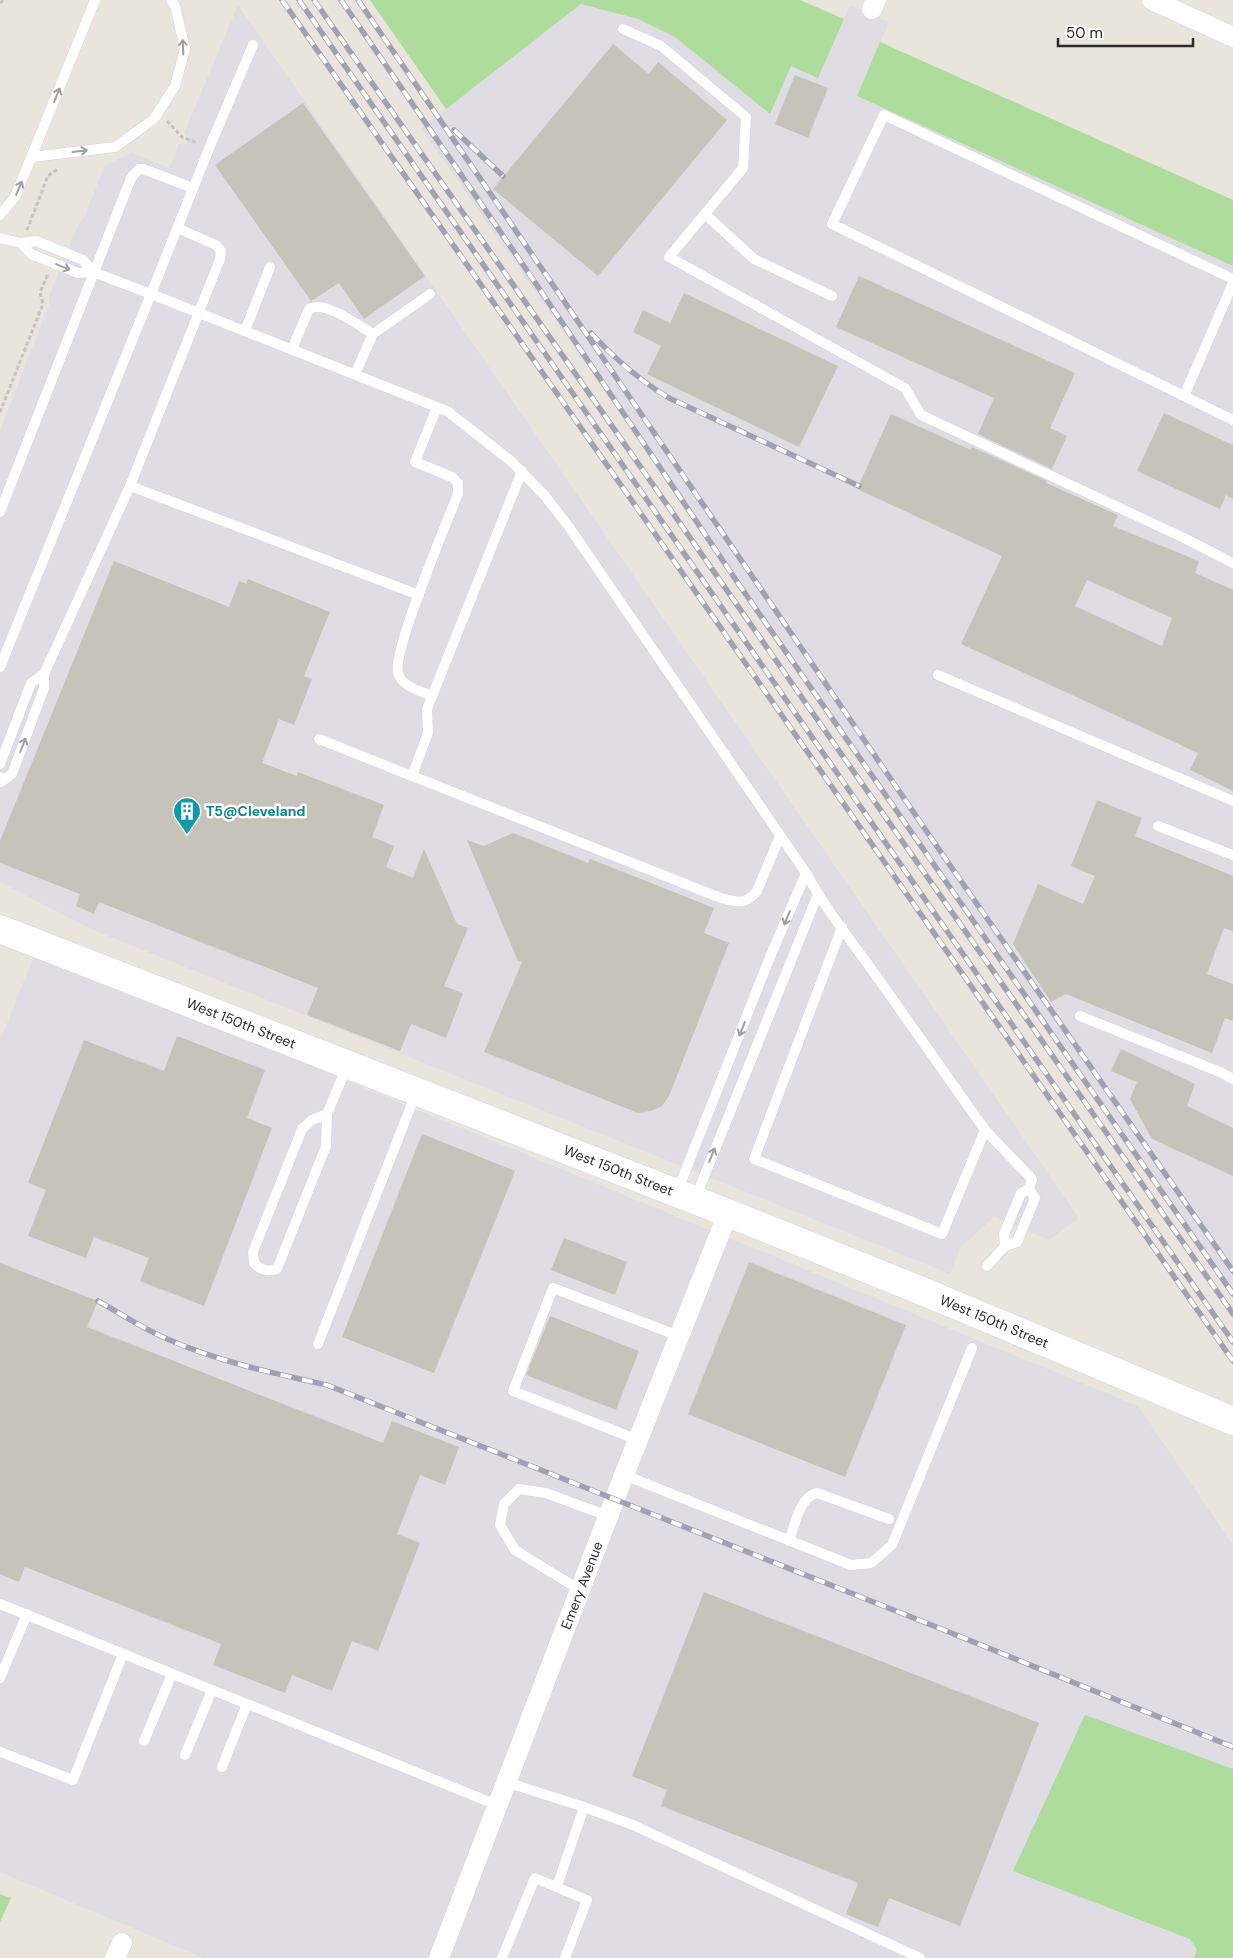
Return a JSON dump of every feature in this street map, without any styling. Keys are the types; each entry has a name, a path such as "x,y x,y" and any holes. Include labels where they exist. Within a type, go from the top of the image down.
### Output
{"main road":[{"name":"West 150th Street","path":"0,929 728,1213 917,1289 1233,1421"}],"street":[{"path":"1152,0 1233,37"},
{"name":"Emery Avenue","path":"439,1958 608,1516 728,1213"}],"lane":[{"path":"0,215 15,197 95,0"},
{"path":"32,157 115,147 154,119 175,86 185,49 175,6 170,0"},
{"path":"623,29 661,46 746,117 743,168 669,257 905,388 921,415 1184,538 1233,563"},
{"path":"0,667 193,188 253,45"},
{"path":"1233,279 884,115 832,224 1233,420"},
{"path":"0,512 93,272 134,173 139,169 143,169 193,188"},
{"path":"705,214 754,259 832,296"},
{"path":"0,781 12,774 44,688 44,674 130,486 220,259 221,251 216,245 177,228"},
{"path":"0,238 21,243 31,254 78,273 93,272 245,330 447,411 522,471 569,526 806,873 818,894 985,1130 1032,1180 1029,1189 1021,1193 1004,1234 1005,1246"},
{"path":"245,330 270,267"},
{"path":"1184,396 1233,283"},
{"path":"355,374 373,334 430,294"},
{"path":"292,349 308,309 314,306 319,306 346,317 373,334"},
{"path":"432,696 406,684 398,673 397,665 419,595 458,494 458,483 452,477 415,462 437,407"},
{"path":"412,776 428,733 427,709 522,471"},
{"path":"130,486 419,595"},
{"path":"0,764 31,683 44,674"},
{"path":"938,675 1233,801"},
{"path":"319,739 721,898 734,901 744,902 751,898 756,891 780,836"},
{"path":"1158,826 1233,855"},
{"path":"685,1197 760,983 806,873"},
{"path":"685,1197 818,894"},
{"path":"842,928 754,1159 942,1234 985,1130"},
{"path":"760,983 777,990"},
{"path":"1080,1016 1220,1072 1233,1079"},
{"path":"327,1114 312,1120 302,1129 254,1252 254,1263 259,1269 270,1271 277,1269 326,1146 327,1114 348,1066"},
{"path":"318,1344 417,1092"},
{"path":"987,1266 1005,1246 1018,1242 1035,1198 1029,1189"},
{"path":"638,1440 513,1391 553,1288 679,1336"},
{"path":"624,1475 850,1565 871,1563 892,1546 972,1348"},
{"path":"580,1590 515,1550 500,1525 504,1504 519,1489 546,1493 608,1516"},
{"path":"789,1541 804,1501 811,1494 817,1493 889,1519"},
{"path":"0,1604 498,1805"},
{"path":"0,1678 27,1614"},
{"path":"0,1752 73,1780 123,1654"},
{"path":"144,1741 172,1674"},
{"path":"185,1755 212,1690"},
{"path":"222,1767 247,1704"},
{"path":"506,1782 633,1825 920,1958"},
{"path":"557,1886 584,1807"},
{"path":"502,1958 535,1878 587,1900 565,1958"}],"path":[{"path":"0,3 4,0"},
{"path":"166,119 182,137 198,143"},
{"path":"0,412 43,304 40,292 49,270"}],"shaded area":[{"path":"581,4 638,19 675,37 769,114 791,66 818,77 850,5 889,22 857,96 1233,266 1233,1290 421,128"},
{"name":"T5@Cleveland","path":"238,5 1079,1218 1049,1240 994,1217 960,1248 950,1274 93,930 0,882 0,430 49,305 49,296 79,223 84,218 105,165 132,153 169,168 179,144 187,144 190,137 184,133"},
{"path":"35,953 1138,1406 1233,1545 1233,1869 1194,1958 203,1958 0,1872 0,1041"}],"green space":[{"path":"370,0 800,0 844,19 818,78 791,66 770,114 675,37 638,19 581,4 446,109"},
{"path":"880,42 1233,200 1233,266 857,96"},
{"path":"1085,1715 1233,1769 1233,1958 1194,1958 1197,1950 1190,1939 1013,1871"},
{"path":"0,1894 11,1898 0,1922"}],"building":[{"path":"613,44 649,74 658,62 727,120 598,276 493,189"},
{"path":"795,75 828,88 808,138 775,124"},
{"path":"303,103 425,276 364,319 339,283 311,301 215,165"},
{"path":"859,276 1075,373 1050,428 1067,436 1052,469 978,434 994,398 836,327"},
{"path":"684,293 838,366 799,447 647,374 661,346 633,332 643,310 670,323"},
{"path":"1164,413 1233,445 1233,499 1226,495 1220,509 1137,471"},
{"path":"891,414 971,450 972,447 1047,481 1046,483 1118,515 1113,526 1199,561 1195,573 1233,590 1233,791 1190,770 1198,753 961,644 1002,556 857,489","holes":["1087,580 1172,618 1162,646 1075,606"]},
{"name":"T5@Cleveland","path":"114,561 229,607 239,581 246,584 248,579 330,612 304,676 312,679 294,725 279,719 262,763 297,776 298,772 384,805 372,837 394,846 386,867 413,878 424,849 457,924 468,928 444,986 463,993 446,1038 411,1024 400,1051 307,1015 318,988 99,902 94,914 76,906 80,894 0,863 0,841"},
{"path":"1097,800 1142,818 1135,836 1233,876 1233,931 1224,928 1207,974 1233,984 1233,1021 1225,1018 1212,1053 1066,994 1051,1002 1013,944 1038,884 1083,904 1095,876 1071,866"},
{"path":"513,833 588,863 590,859 714,908 704,933 729,943 669,1096 662,1106 651,1111 638,1113 484,1052 522,962 518,961 467,840 484,846"},
{"path":"177,1036 265,1070 247,1118 272,1128 204,1306 140,1281 149,1258 94,1237 86,1258 28,1236 46,1190 28,1183 84,1040 164,1071"},
{"path":"1121,1049 1195,1084 1187,1106 1233,1128 1233,1176 1152,1139 1130,1099 1137,1082 1111,1071"},
{"path":"422,1134 515,1171 434,1373 342,1337"},
{"path":"564,1238 627,1262 615,1295 551,1270"},
{"path":"749,1262 906,1325 845,1477 688,1414"},
{"path":"0,1263 98,1301 87,1327 383,1443 392,1421 459,1447 445,1485 420,1475 397,1534 420,1543 378,1651 352,1641 332,1691 292,1675 285,1693 213,1665 221,1644 25,1567 19,1582 0,1574"},
{"path":"550,1316 639,1351 616,1410 526,1375"},
{"path":"704,1592 1039,1723 960,1926 889,1898 878,1927 846,1914 858,1883 661,1806 667,1790 632,1776"}],"railway":[{"path":"282,0 1233,1361"},
{"path":"299,0 1233,1342"},
{"path":"314,0 1233,1314"},
{"path":"341,0 740,586 1233,1294"},
{"path":"358,0 938,848 1233,1271"},
{"path":"454,130 503,176"},
{"path":"591,333 628,368 669,398 859,486"},
{"path":"98,1301 148,1330 184,1346 245,1366 327,1385 1233,1747"}],"place":[{"name":"T5@Cleveland","path":"187,835"}]}
